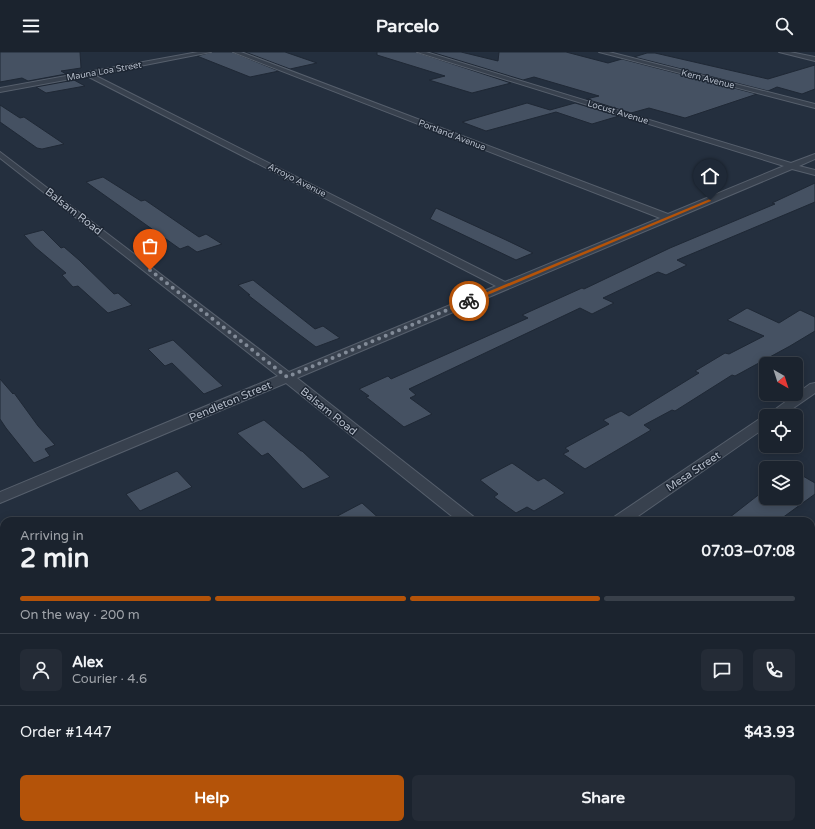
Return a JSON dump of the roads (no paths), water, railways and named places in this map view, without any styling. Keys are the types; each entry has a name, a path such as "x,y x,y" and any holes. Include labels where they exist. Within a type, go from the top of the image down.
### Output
{"street":[{"name":"Mauna Loa Street","path":"0,90 208,52"},
{"name":"Portland Avenue","path":"236,52 669,218"},
{"name":"Locust Avenue","path":"420,52 815,173"},
{"name":"Kern Avenue","path":"602,52 815,106"},
{"path":"782,52 815,59"},
{"name":"Arroyo Avenue","path":"88,74 505,286"},
{"name":"Balsam Road","path":"0,154 287,377 463,517"},
{"name":"Pendleton Street","path":"0,498 815,156"},
{"path":"783,409 815,387"},
{"name":"Mesa Street","path":"626,517 759,426"}]}
